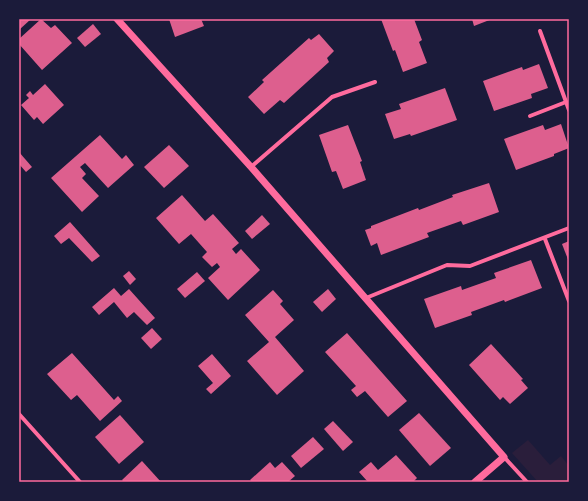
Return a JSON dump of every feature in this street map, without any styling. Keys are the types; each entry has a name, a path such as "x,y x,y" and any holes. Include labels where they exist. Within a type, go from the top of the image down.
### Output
{"street":[{"path":"117,19 251,167 527,482"},
{"path":"540,31 569,110"},
{"path":"251,167 332,97 375,82"},
{"path":"530,116 566,102"},
{"path":"366,298 447,265 470,266 545,239 569,228"},
{"path":"545,239 569,301"},
{"path":"19,414 80,482"},
{"path":"475,482 504,457"}],"shaded area":[{"path":"528,440 550,465 561,456 569,466 569,482 538,482 512,453"}],"building":[{"path":"19,19 31,19 19,30"},
{"path":"41,19 51,28 55,25 72,43 42,70 19,44 19,39"},
{"path":"169,19 201,19 204,26 175,37"},
{"path":"381,19 414,19 422,40 419,42 427,63 403,72"},
{"path":"472,19 492,19 474,26"},
{"path":"93,24 101,34 85,47 77,38"},
{"path":"319,34 334,51 327,58 329,62 284,103 280,100 264,114 248,97 264,82 262,80 309,38 311,40"},
{"path":"539,64 548,88 531,94 532,98 494,111 483,81 522,67 523,70"},
{"path":"45,84 64,105 43,124 37,117 34,120 21,105 29,98 26,95 30,91 33,95"},
{"path":"445,88 457,120 411,136 410,134 394,139 385,114 401,109 399,104"},
{"path":"561,124 569,148 554,154 554,156 516,170 504,139 543,125 545,130"},
{"path":"348,125 362,161 360,162 366,180 343,189 336,171 332,172 319,135"},
{"path":"100,135 122,159 126,155 134,165 108,188 85,163 80,167 86,174 82,178 99,196 82,212 51,178"},
{"path":"169,145 189,166 164,188 144,167"},
{"path":"19,152 32,167 26,172 19,164"},
{"path":"489,183 499,212 463,225 461,221 427,233 429,237 381,255 377,243 371,246 365,230 371,228 371,226 418,208 419,210 453,197 452,195"},
{"path":"182,195 205,221 213,214 239,243 232,249 236,254 241,249 260,270 228,300 208,278 220,267 217,263 212,267 202,257 207,252 191,234 179,244 156,218"},
{"path":"262,215 270,224 252,239 245,231"},
{"path":"70,222 100,256 92,262 69,238 61,244 54,236"},
{"path":"569,241 569,262 562,244"},
{"path":"531,260 542,288 505,302 504,300 471,312 472,315 435,328 424,299 461,286 462,290 496,278 494,273"},
{"path":"129,271 136,279 130,285 123,276"},
{"path":"197,272 205,281 185,298 177,289"},
{"path":"114,288 121,296 129,289 155,318 147,325 134,312 127,318 114,302 99,315 92,307"},
{"path":"328,289 336,299 322,312 313,302"},
{"path":"273,290 283,301 280,304 294,320 275,337 304,371 277,395 247,361 269,342 245,315"},
{"path":"152,328 162,339 151,349 141,338"},
{"path":"347,333 407,401 388,417 365,391 357,397 351,390 356,386 325,352"},
{"path":"491,344 523,379 521,380 528,388 510,404 503,397 500,400 469,365"},
{"path":"72,353 114,400 118,396 122,401 100,421 77,395 71,400 47,374"},
{"path":"212,354 231,376 211,394 206,389 213,383 198,366"},
{"path":"419,413 451,448 430,466 399,430"},
{"path":"120,415 144,442 119,464 95,437"},
{"path":"333,421 353,442 343,451 324,429"},
{"path":"313,437 324,449 301,468 291,456"},
{"path":"396,455 417,478 413,482 368,482 359,472 371,462 378,470"},
{"path":"142,461 161,482 124,482 122,480"},
{"path":"270,462 275,468 282,462 295,476 288,482 252,482 250,480"}]}
